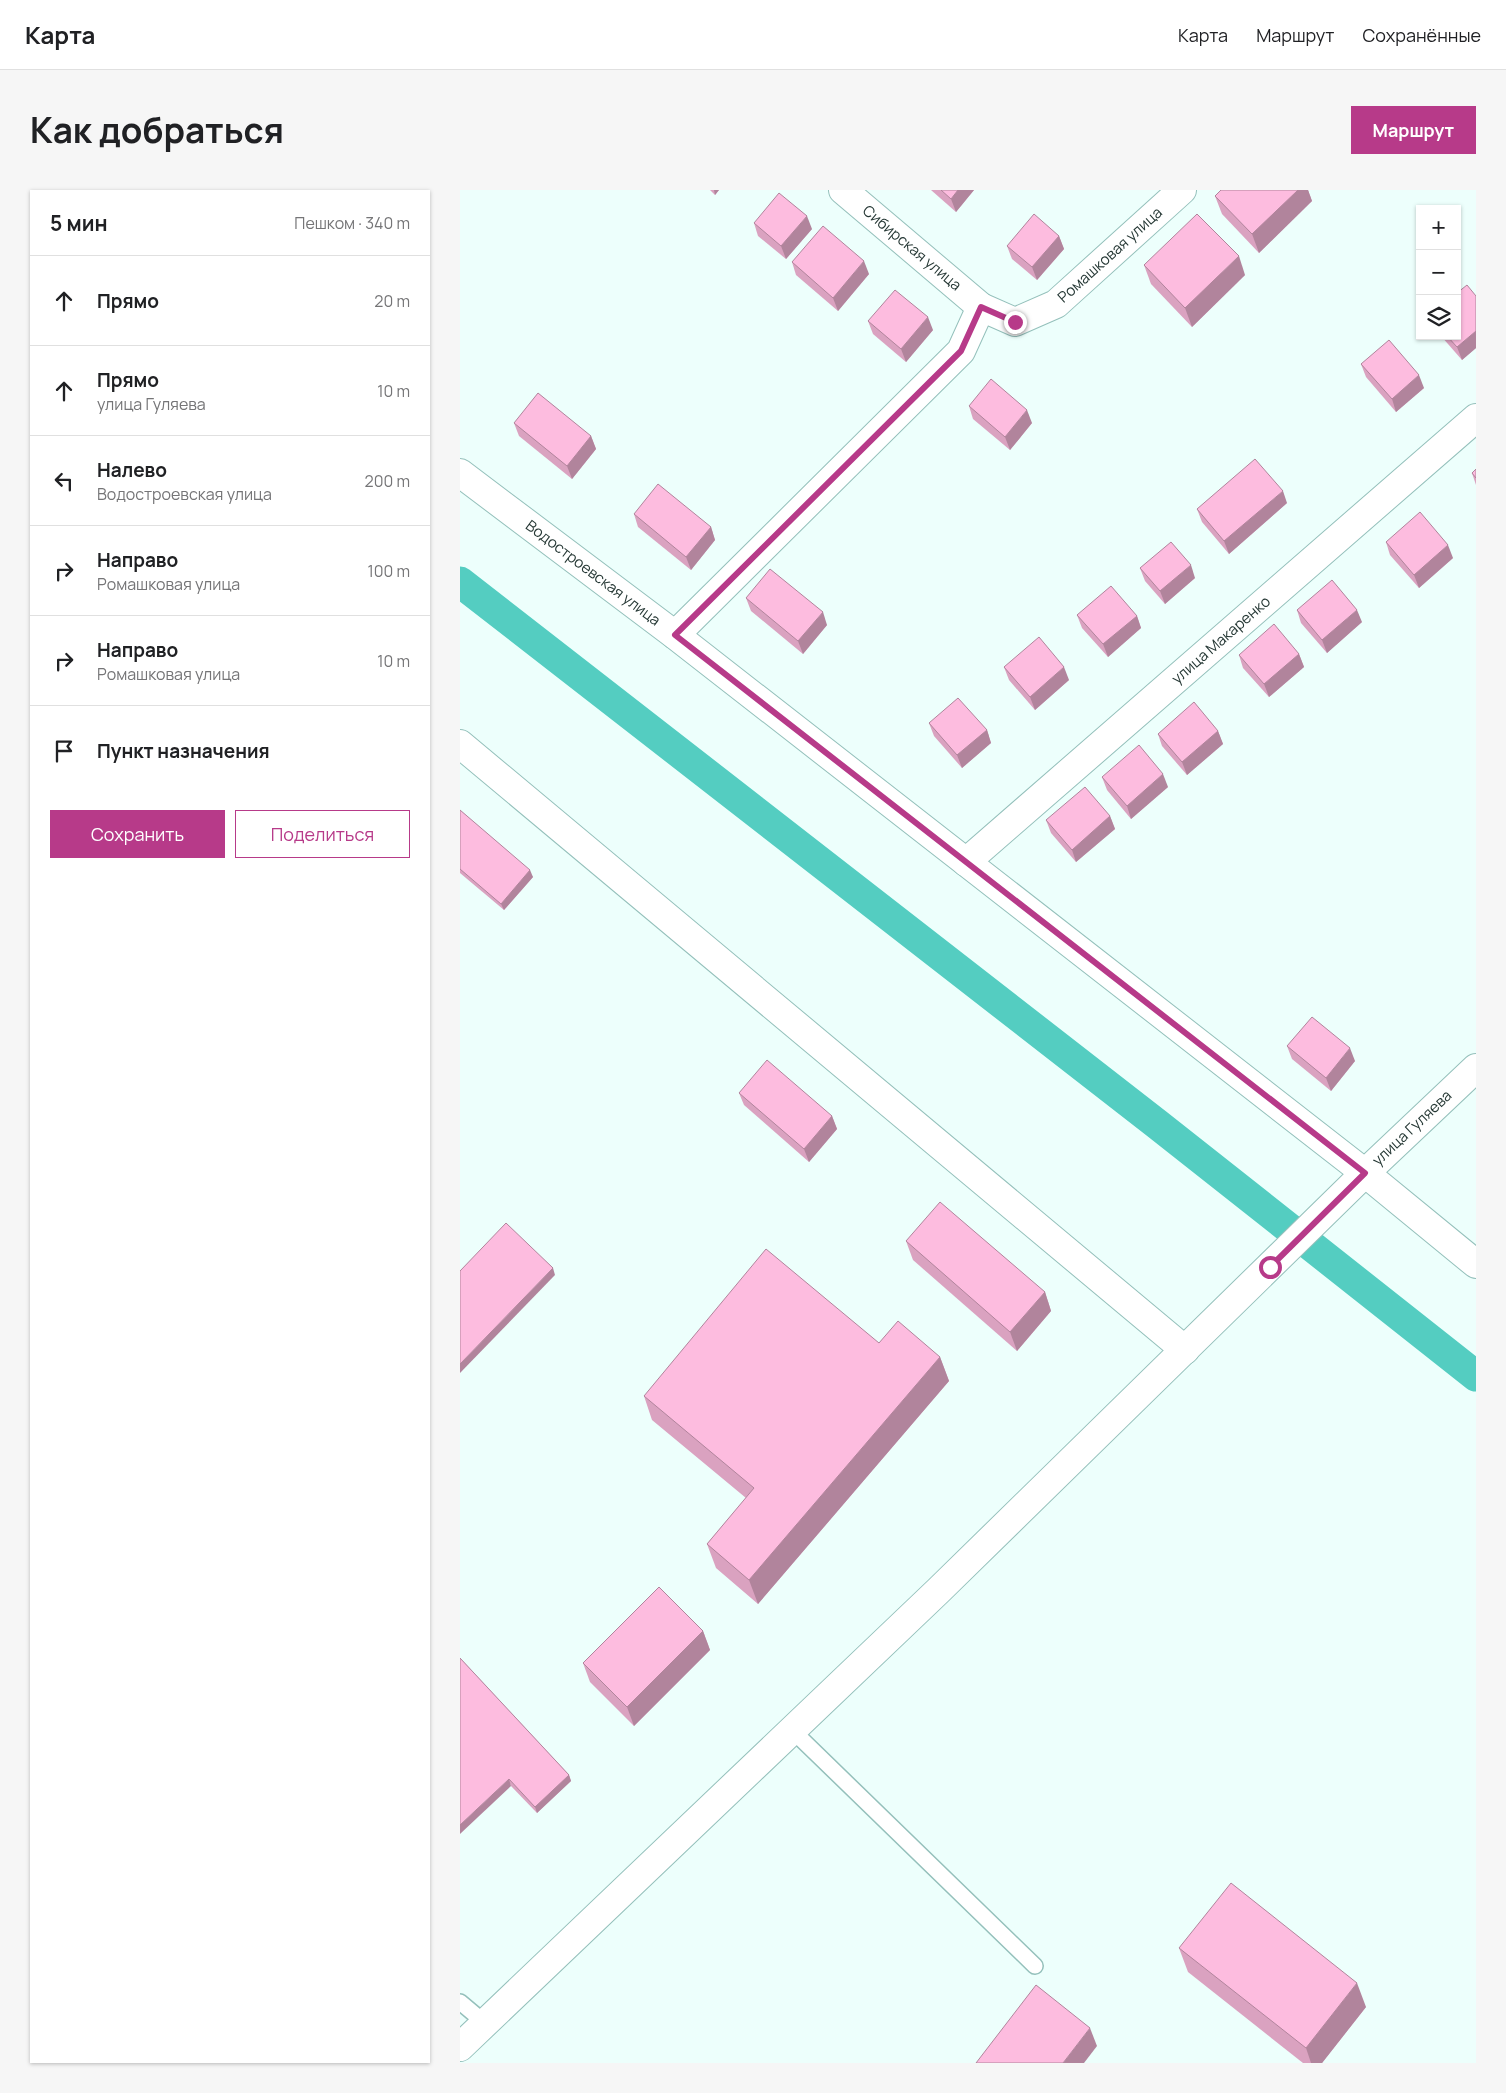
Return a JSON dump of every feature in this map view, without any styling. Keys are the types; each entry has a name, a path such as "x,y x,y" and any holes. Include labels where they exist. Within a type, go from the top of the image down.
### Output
{"street":[{"name":"Сибирская улица","path":"843,190 981,307"},
{"name":"Ромашковая улица","path":"981,307 1015,322 1056,304 1182,190"},
{"path":"675,635 961,351 981,307"},
{"name":"улица Макаренко","path":"966,862 1476,418"},
{"name":"Водостроевская улица","path":"460,473 675,635 1365,1173 1476,1264"},
{"path":"460,744 1185,1350"},
{"name":"улица Гуляева","path":"460,2047 792,1730 1365,1173 1476,1068"}],"lane":[{"path":"792,1730 1035,1966"},
{"path":"460,2002 485,2023"}],"building":[{"path":"941,190 958,190 951,199"},
{"path":"1221,190 1298,190 1252,234 1215,196"},
{"path":"779,193 807,216 781,246 754,223"},
{"path":"1034,214 1059,236 1032,267 1007,246"},
{"path":"1197,214 1239,256 1185,308 1144,265"},
{"path":"823,226 864,261 833,298 792,262"},
{"path":"1467,285 1476,296 1476,331 1457,347 1451,340 1461,340 1461,290"},
{"path":"895,290 928,317 901,349 868,321"},
{"path":"1389,340 1419,375 1392,399 1361,364"},
{"path":"991,379 1027,410 1005,437 969,406"},
{"path":"538,393 591,436 567,466 514,423"},
{"path":"1255,459 1283,491 1224,541 1197,509"},
{"path":"1476,469 1476,478 1472,473"},
{"path":"658,484 711,527 686,557 634,514"},
{"path":"1420,512 1448,545 1414,575 1386,542"},
{"path":"1171,542 1191,565 1160,591 1140,568"},
{"path":"770,569 823,612 798,641 746,598"},
{"path":"1332,580 1357,610 1322,640 1297,610"},
{"path":"1111,586 1137,616 1103,644 1077,615"},
{"path":"1274,624 1299,654 1264,684 1239,655"},
{"path":"1039,637 1064,667 1030,697 1004,667"},
{"path":"958,698 987,730 957,755 929,723"},
{"path":"1194,702 1218,731 1182,762 1158,734"},
{"path":"1139,745 1163,774 1127,806 1102,777"},
{"path":"1085,787 1110,816 1072,850 1046,820"},
{"path":"460,810 530,870 501,904 460,869"},
{"path":"1312,1017 1350,1048 1326,1078 1287,1046"},
{"path":"767,1060 832,1116 804,1149 739,1093"},
{"path":"940,1202 1045,1292 1010,1332 906,1241"},
{"path":"506,1223 553,1268 460,1364 460,1271"},
{"path":"766,1249 879,1343 898,1321 940,1357 749,1580 707,1544 754,1488 644,1396"},
{"path":"659,1587 703,1631 627,1707 583,1663"},
{"path":"460,1658 569,1775 535,1807 509,1779 460,1825"},
{"path":"1231,1883 1357,1983 1306,2048 1179,1948"},
{"path":"1036,1985 1090,2028 1063,2063 976,2063"}],"waterway":[{"path":"460,582 1157,1124 1476,1376"}],"route":[{"path":"1015,322 981,307 961,351 675,635 1365,1173 1270,1267"}]}
